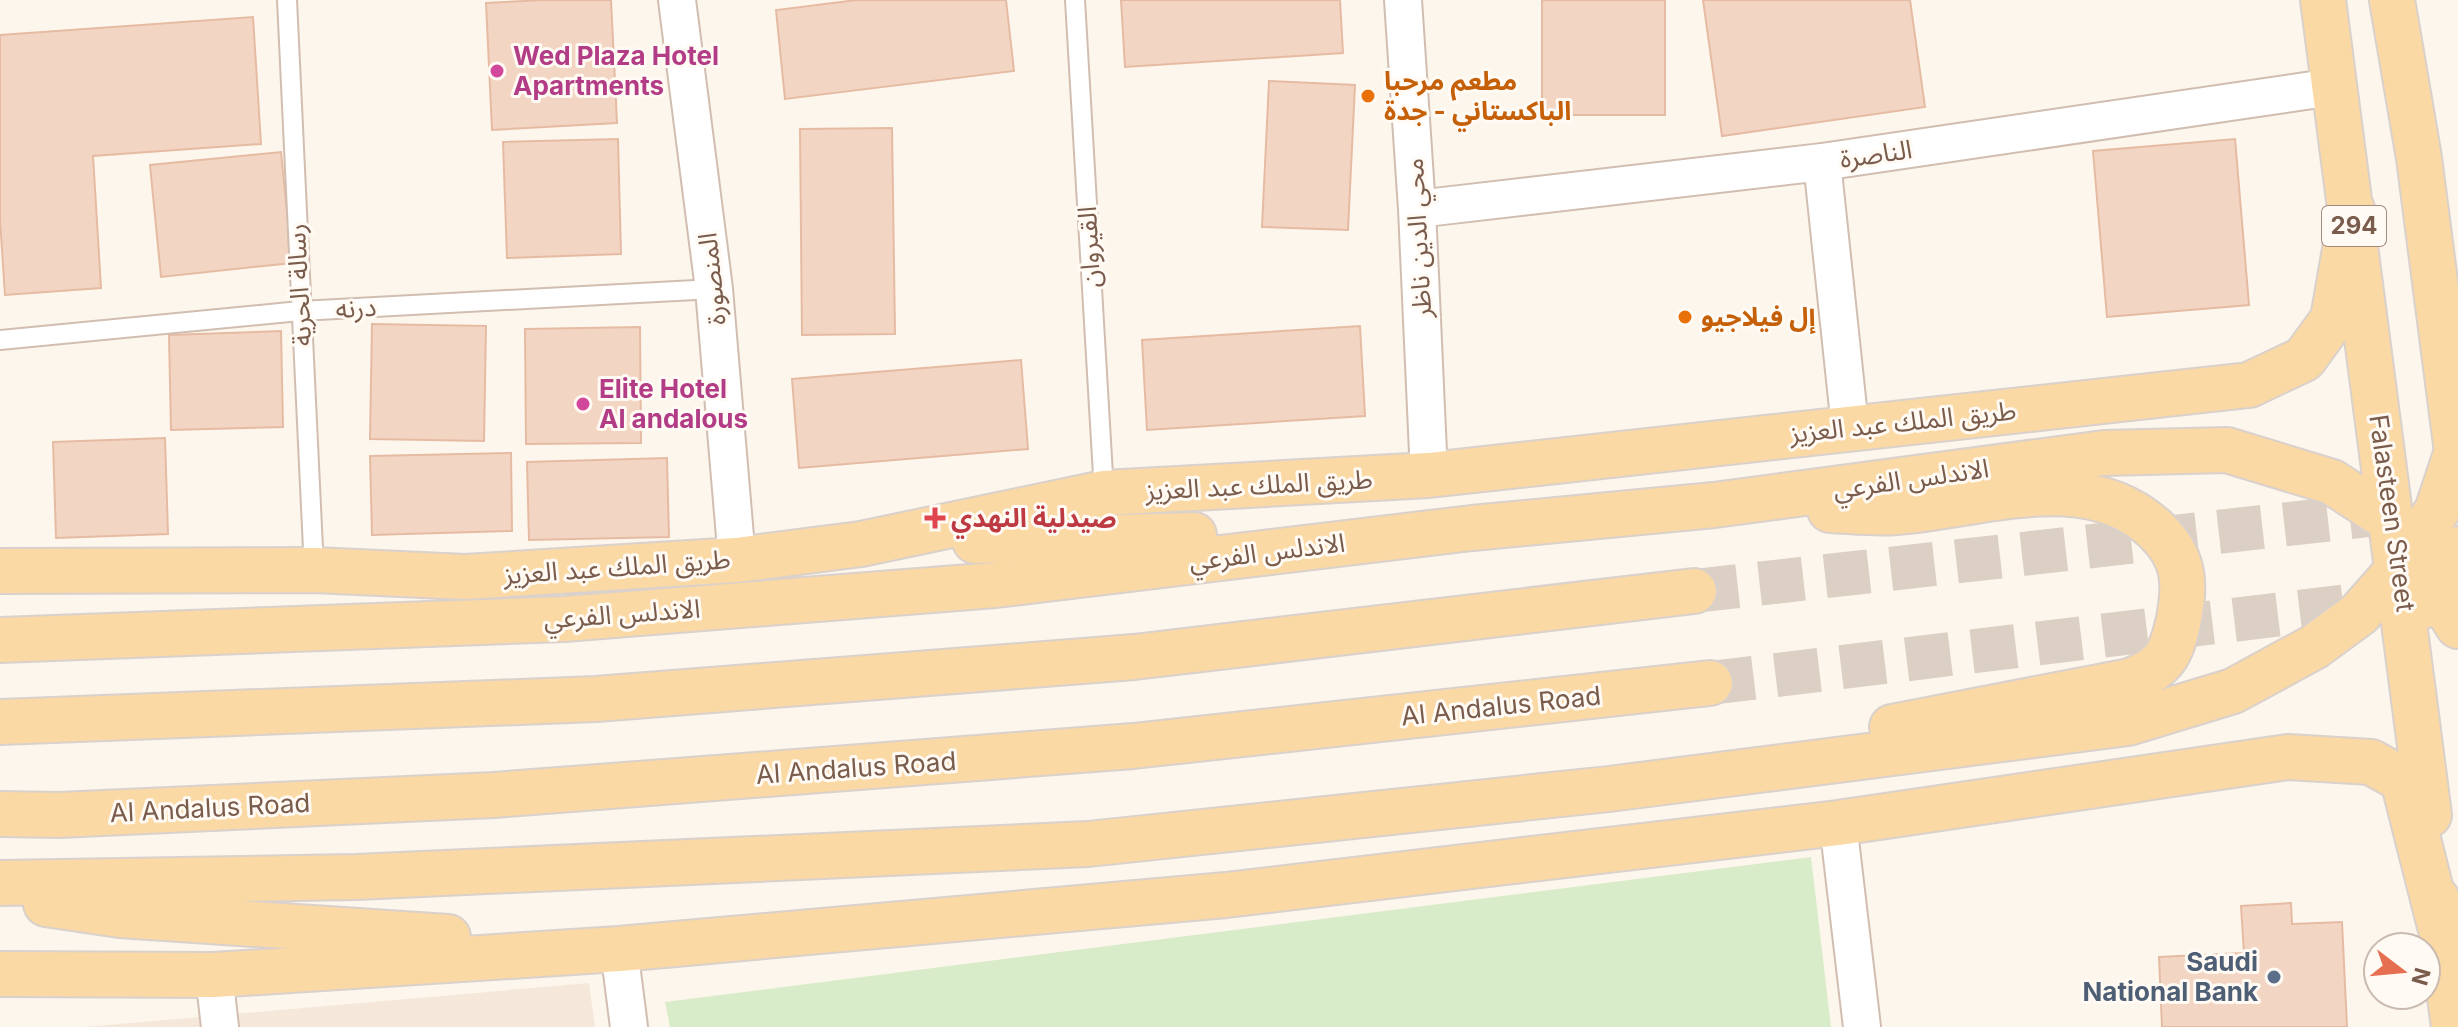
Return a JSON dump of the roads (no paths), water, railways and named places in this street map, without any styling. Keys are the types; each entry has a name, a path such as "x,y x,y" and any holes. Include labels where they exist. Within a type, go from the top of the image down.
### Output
{"main road":[{"name":"Falasteen Street","path":"2323,0 2383,452 2429,554 2408,632 2454,1027"},
{"name":"294","path":"2392,0 2419,158 2457,456"},
{"path":"2419,158 2458,289"},
{"name":"طريق الملك عبد العزيز","path":"0,571 314,570 465,577 737,560 861,544 1104,493 1429,475 2249,385 2304,359 2333,319 2352,209"},
{"name":"الاندلس الفرعي","path":"0,640 564,619 995,585 1472,528 1714,505 2104,453 2227,450 2332,482 2429,554 2458,626"},
{"path":"0,883 356,877 1088,844 1609,789 2128,723 2233,691 2314,647 2359,614 2429,554 2437,511 2457,456"},
{"path":"1609,789 1943,716 2130,681 2153,672 2172,649 2184,590 2175,549 2141,516 2096,496 2048,493 1895,513 1714,505"},
{"path":"861,544 1472,528"},
{"path":"0,629 465,577"},
{"path":"0,722 596,699 1134,657 1694,591"},
{"name":"Al Andalus Road","path":"0,814 59,815 526,793 1133,746 1710,683"},
{"path":"0,974 214,975 619,949 1226,895 1838,823 2288,757 2371,762 2403,780 2440,926"},
{"path":"0,897 120,915 619,949"}],"street":[{"name":"المنصورة","path":"677,0 714,289 737,560"},
{"name":"محي الدين ناظر","path":"1403,0 1417,209 1429,475"},
{"name":"الناصرة","path":"1417,209 1822,162 2333,87"},
{"path":"1822,162 1850,427"},
{"path":"1838,823 1862,1027"},
{"path":"619,949 629,1027"},
{"path":"214,975 220,1027"}],"lane":[{"name":"رسالة الحرية","path":"287,0 314,570"},
{"name":"القيروان","path":"1075,0 1104,493"},
{"name":"درنه","path":"0,340 300,311 714,289"}],"tunnel":[{"path":"1694,591 2404,511"},
{"path":"1710,683 2390,601"}],"place":[{"name":"Wed Plaza Hotel Apartments","path":"497,71"},
{"name":"مطعم مرحبا الباكستاني - جدة","path":"1368,96"},
{"name":"إل فيلاجيو","path":"1685,317"},
{"name":"Elite Hotel Al andalous","path":"583,404"},
{"name":"صيدلية النهدي","path":"935,518"},
{"name":"Saudi National Bank","path":"2274,977"}]}
